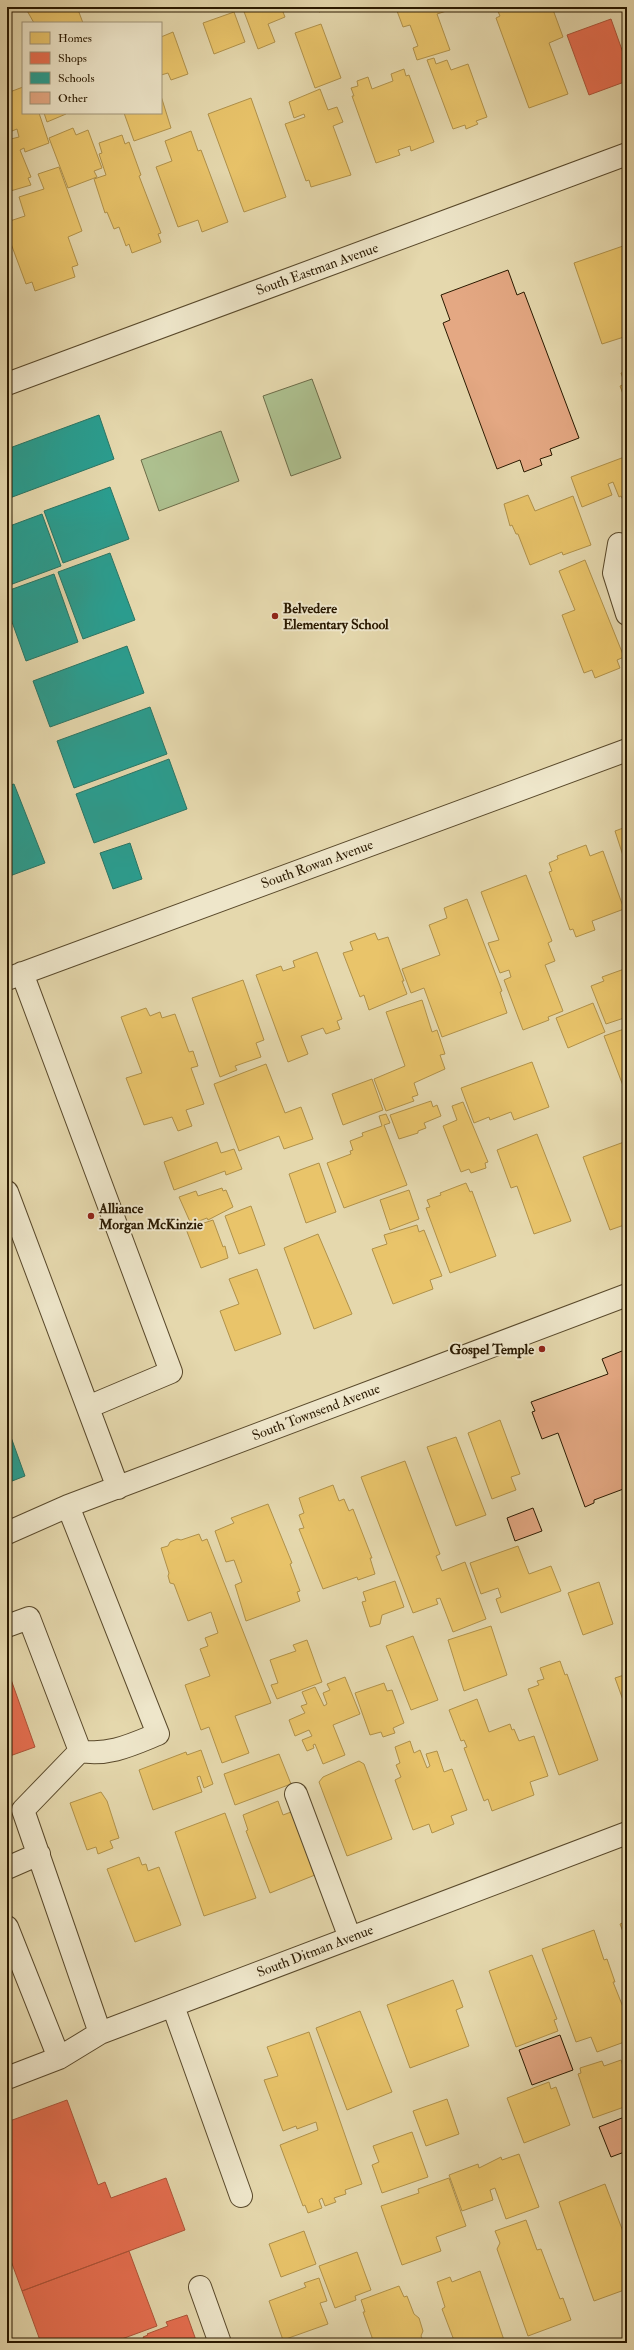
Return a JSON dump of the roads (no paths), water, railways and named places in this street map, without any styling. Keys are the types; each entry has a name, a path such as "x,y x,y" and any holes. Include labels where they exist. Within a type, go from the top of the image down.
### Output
{"street":[{"name":"South Eastman Avenue","path":"7,384 627,154"},
{"path":"619,544 614,573 627,614"},
{"name":"South Rowan Avenue","path":"14,976 627,750"},
{"path":"14,976 50,1052 171,1372 88,1407"},
{"path":"7,1192 118,1488"},
{"name":"South Townsend Avenue","path":"7,1533 68,1506 627,1295"},
{"path":"68,1506 158,1734 125,1748 97,1754 80,1751"},
{"path":"7,1626 29,1618 80,1751"},
{"path":"80,1751 23,1810 100,2033"},
{"path":"296,1794 350,1938"},
{"name":"South Ditman Avenue","path":"7,2078 59,2058 100,2033 627,1832"},
{"path":"7,1868 39,1854"},
{"path":"7,1927 59,2058"},
{"path":"173,2006 241,2196"},
{"path":"200,2287 220,2343"}],"place":[{"name":"Belvedere Elementary School","path":"275,616"},
{"name":"Alliance Morgan McKinzie","path":"91,1216"},
{"name":"Gospel Temple","path":"542,1349"}]}
